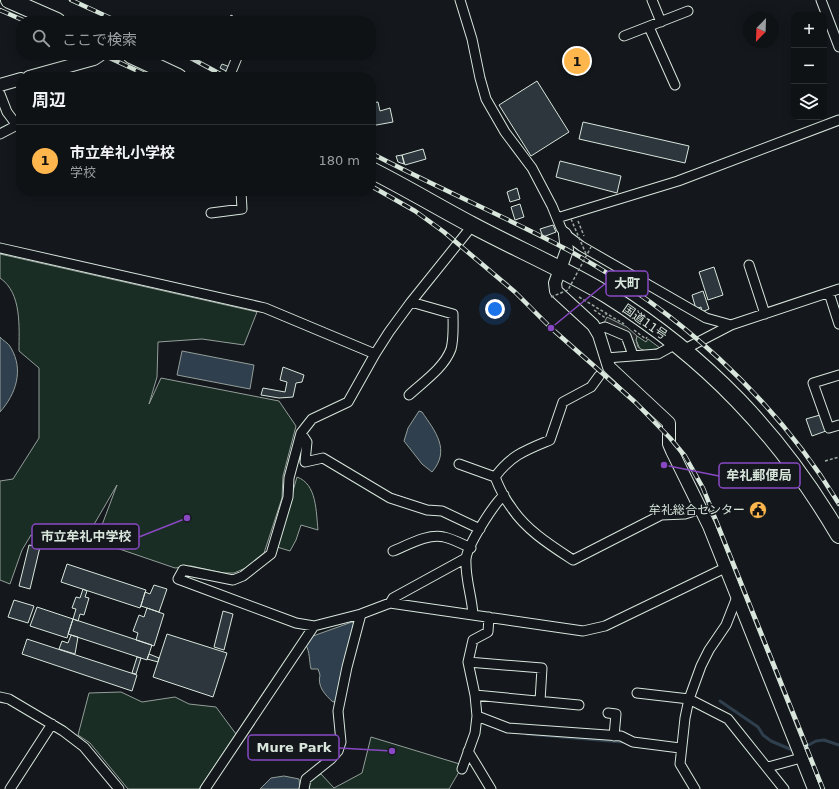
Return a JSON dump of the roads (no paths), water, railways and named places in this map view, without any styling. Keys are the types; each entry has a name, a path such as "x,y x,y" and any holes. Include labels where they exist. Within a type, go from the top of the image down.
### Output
{"highway":[{"path":"9,0 45,16"},
{"path":"142,60 167,72"},
{"name":"国道11号","path":"376,173 472,226 560,269 607,295 680,347 726,387 766,430 793,462 839,534"}],"street":[{"path":"460,0 472,39 486,99 505,132 532,168 566,234 581,246 706,318 732,325"},
{"path":"652,0 660,22"},
{"path":"821,0 839,47"},
{"path":"624,36 688,11"},
{"path":"649,27 675,85"},
{"path":"47,72 90,60"},
{"path":"231,72 236,60"},
{"path":"0,85 16,80"},
{"path":"0,94 7,112 16,120"},
{"path":"557,218 678,181 839,120"},
{"path":"0,134 16,125"},
{"path":"211,213 242,208 241,196"},
{"path":"472,226 411,302 375,354 348,402 312,419 302,433 289,478 288,497 271,554 243,576 233,580 183,570 178,579 296,623 314,626 361,614 390,603 583,631 604,626 725,568"},
{"path":"566,234 567,250 555,283 556,291 588,319 596,330 609,368 669,423 669,444 702,509 814,789"},
{"path":"0,248 265,308 375,354"},
{"path":"749,265 765,314"},
{"path":"606,358 658,354 680,347 732,325 839,289"},
{"path":"829,293 839,324"},
{"path":"409,395 437,369 451,349 454,314 411,302"},
{"path":"596,330 601,327 605,327 626,336 634,355"},
{"path":"839,375 813,383 829,428 839,425"},
{"path":"495,476 505,464 517,454 550,440 563,402 591,387 599,376"},
{"path":"302,433 307,442 305,462 323,458 390,498 427,510 442,511 480,529"},
{"path":"459,464 495,476 511,507 524,523 543,539 573,560 661,515 685,514 702,509"},
{"path":"473,615 472,603 467,585 466,558 480,529 497,502 504,495"},
{"path":"392,551 436,536 444,537 471,548"},
{"path":"390,603 393,598 466,558"},
{"path":"695,789 680,764 680,748 689,699 701,666 709,650 726,625 737,597"},
{"path":"304,789 306,779 331,760 338,751 341,742 338,711 347,667 361,614"},
{"path":"462,769 475,732 477,716 475,695 468,662 473,640 488,632 489,617"},
{"path":"205,789 314,626"},
{"path":"468,662 542,668 540,701"},
{"path":"637,693 689,699 728,719 768,767 784,789"},
{"path":"475,695 579,705"},
{"path":"0,698 9,699 52,724 84,747 119,789"},
{"path":"608,713 616,714 614,736"},
{"path":"477,716 508,728 621,736 633,742 680,748"},
{"path":"10,789 52,724"},
{"path":"468,751 491,789"},
{"path":"768,767 801,758"}],"water":[{"path":"0,337 9,345 15,356 17,373 14,390 6,405 0,412"},
{"path":"182,351 254,365 250,389 177,375"},
{"path":"419,411 422,412 432,426 441,448 438,464 432,472 422,464 404,441 408,428"},
{"path":"352,622 354,623 338,700 333,702 321,687 318,669 311,669 306,645 313,636"},
{"path":"284,776 299,779 300,789 260,789 271,778"}],"waterway":[{"path":"720,701 758,727 763,735 771,741 792,750"},
{"path":"527,734 622,742"},
{"path":"803,748 816,741 824,740 839,745"}],"railway":[{"path":"71,0 106,16"},
{"path":"0,10 16,17"},
{"path":"114,60 140,72"},
{"path":"194,60 217,72"},
{"path":"376,156 419,178 518,224 566,249 646,299 683,327 719,358 753,392 784,427 813,465 839,504"},
{"path":"376,189 415,211 444,232 515,292 551,328 635,402 670,438 685,456 703,488 806,745"},
{"path":"807,749 823,789"}],"place":[{"name":"市立牟礼小学校","path":"577,61"},
{"name":"大町","path":"551,328"},
{"name":"牟礼郵便局","path":"664,465"},
{"name":"牟礼総合センター","path":"758,510"},
{"name":"市立牟礼中学校","path":"187,518"},
{"name":"Mure Park","path":"392,751"}]}
